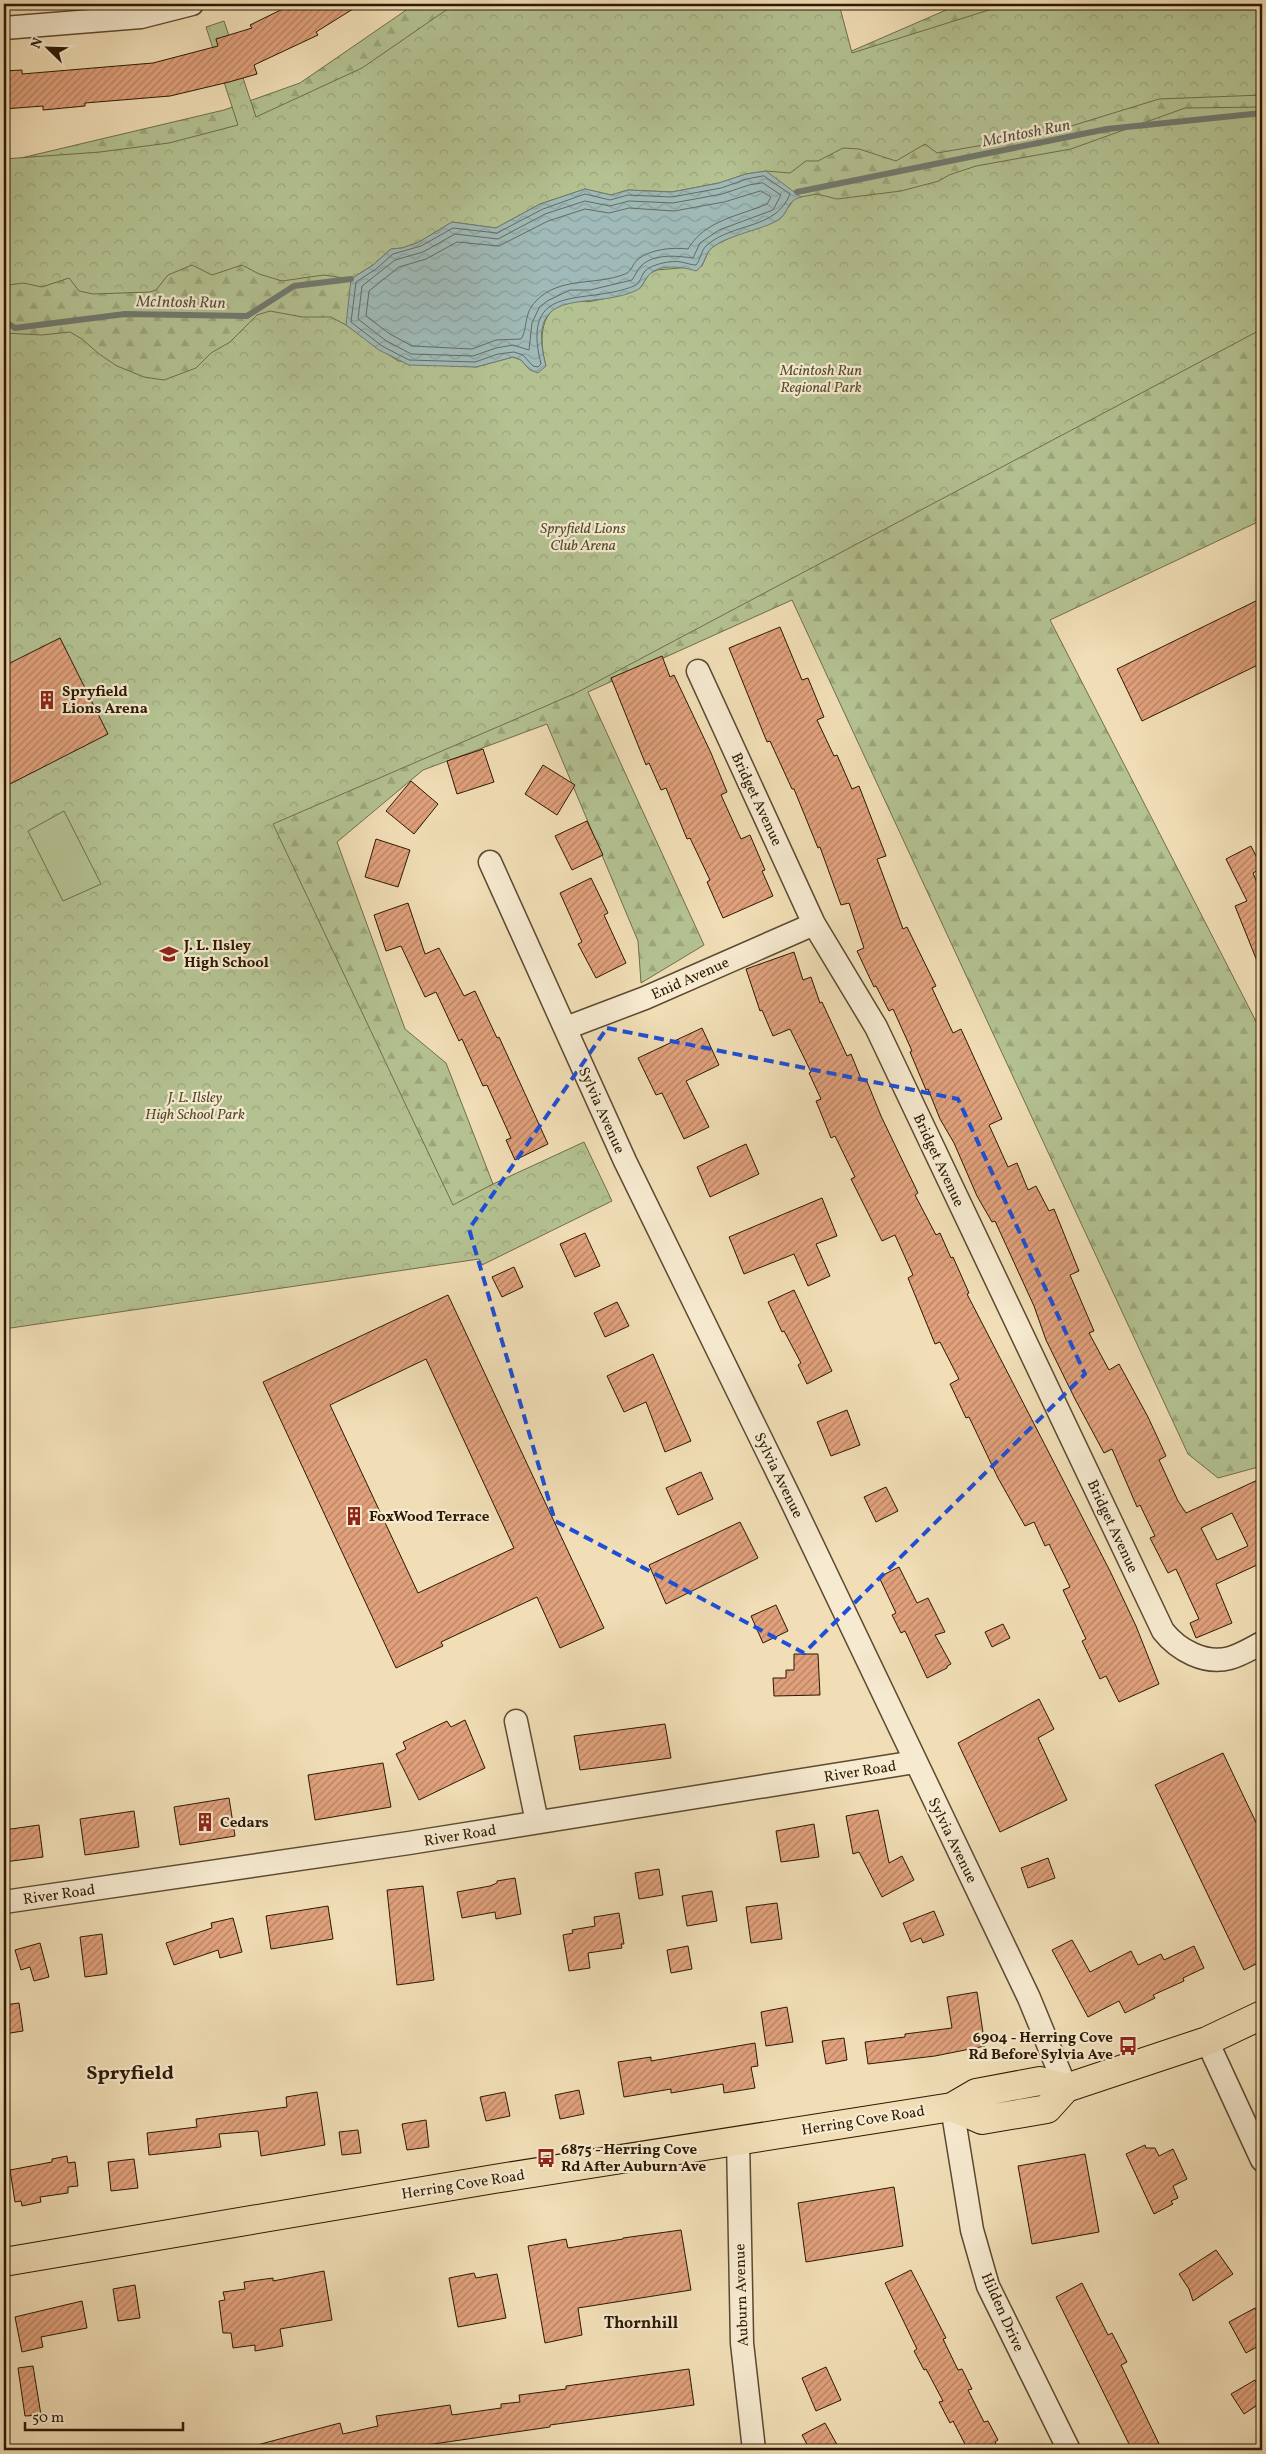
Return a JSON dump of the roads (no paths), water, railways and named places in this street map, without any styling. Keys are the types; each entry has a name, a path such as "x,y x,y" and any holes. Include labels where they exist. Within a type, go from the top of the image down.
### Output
{"main road":[{"path":"952,2107 982,2120 1047,2109 1066,2088 1207,2041 1262,2015"},
{"name":"Herring Cove Road","path":"4,2262 738,2139 952,2107"}],"street":[{"path":"4,28 141,16 192,4"},
{"name":"Bridget Avenue","path":"698,671 814,924 876,1027 1160,1626 1170,1639 1181,1648 1204,1658 1220,1659 1236,1656 1262,1643"},
{"name":"Sylvia Avenue","path":"490,862 625,1161 790,1498 1028,1998 1066,2088"},
{"name":"Enid Avenue","path":"566,1028 645,998 814,924"},
{"path":"516,1721 537,1822"},
{"name":"River Road","path":"4,1902 409,1843 915,1762"},
{"path":"1207,2041 1262,2160"},
{"name":"Hilden Drive","path":"952,2107 972,2230 988,2286 1069,2450"},
{"name":"Auburn Avenue","path":"738,2139 742,2343 754,2450"}],"water":[{"path":"766,171 801,197 791,203 781,218 776,222 720,242 708,252 702,266 696,271 678,267 665,267 649,275 637,290 619,296 566,304 553,310 544,321 541,339 546,366 538,373 530,370 521,360 513,357 476,367 409,365 379,350 346,325 351,279 373,265 391,249 402,248 419,242 452,222 496,228 540,204 585,189 611,195 628,190 672,192"}],"waterway":[{"name":"McIntosh Run","path":"797,192 1107,129 1262,113"},
{"name":"McIntosh Run","path":"4,321 15,328 125,314 247,316 294,286 351,279"}],"place":[{"name":"Spryfield Lions Arena","path":"47,700"},
{"name":"J. L. Ilsley High School","path":"169,954"},
{"name":"FoxWood Terrace","path":"354,1516"},
{"name":"Cedars","path":"205,1822"},
{"name":"6904 - Herring Cove Rd Before Sylvia Ave","path":"1128,2046"},
{"name":"6875 - Herring Cove Rd After Auburn Ave","path":"546,2158"}],"district":[{"name":"Spryfield","path":"130,2072"},
{"name":"Thornhill","path":"641,2322"}],"park label":[{"name":"Mcintosh Run Regional Park","path":"821,378"},
{"name":"Spryfield Lions Club Arena","path":"583,536"},
{"name":"J. L. Ilsley High School Park","path":"195,1106"}]}
